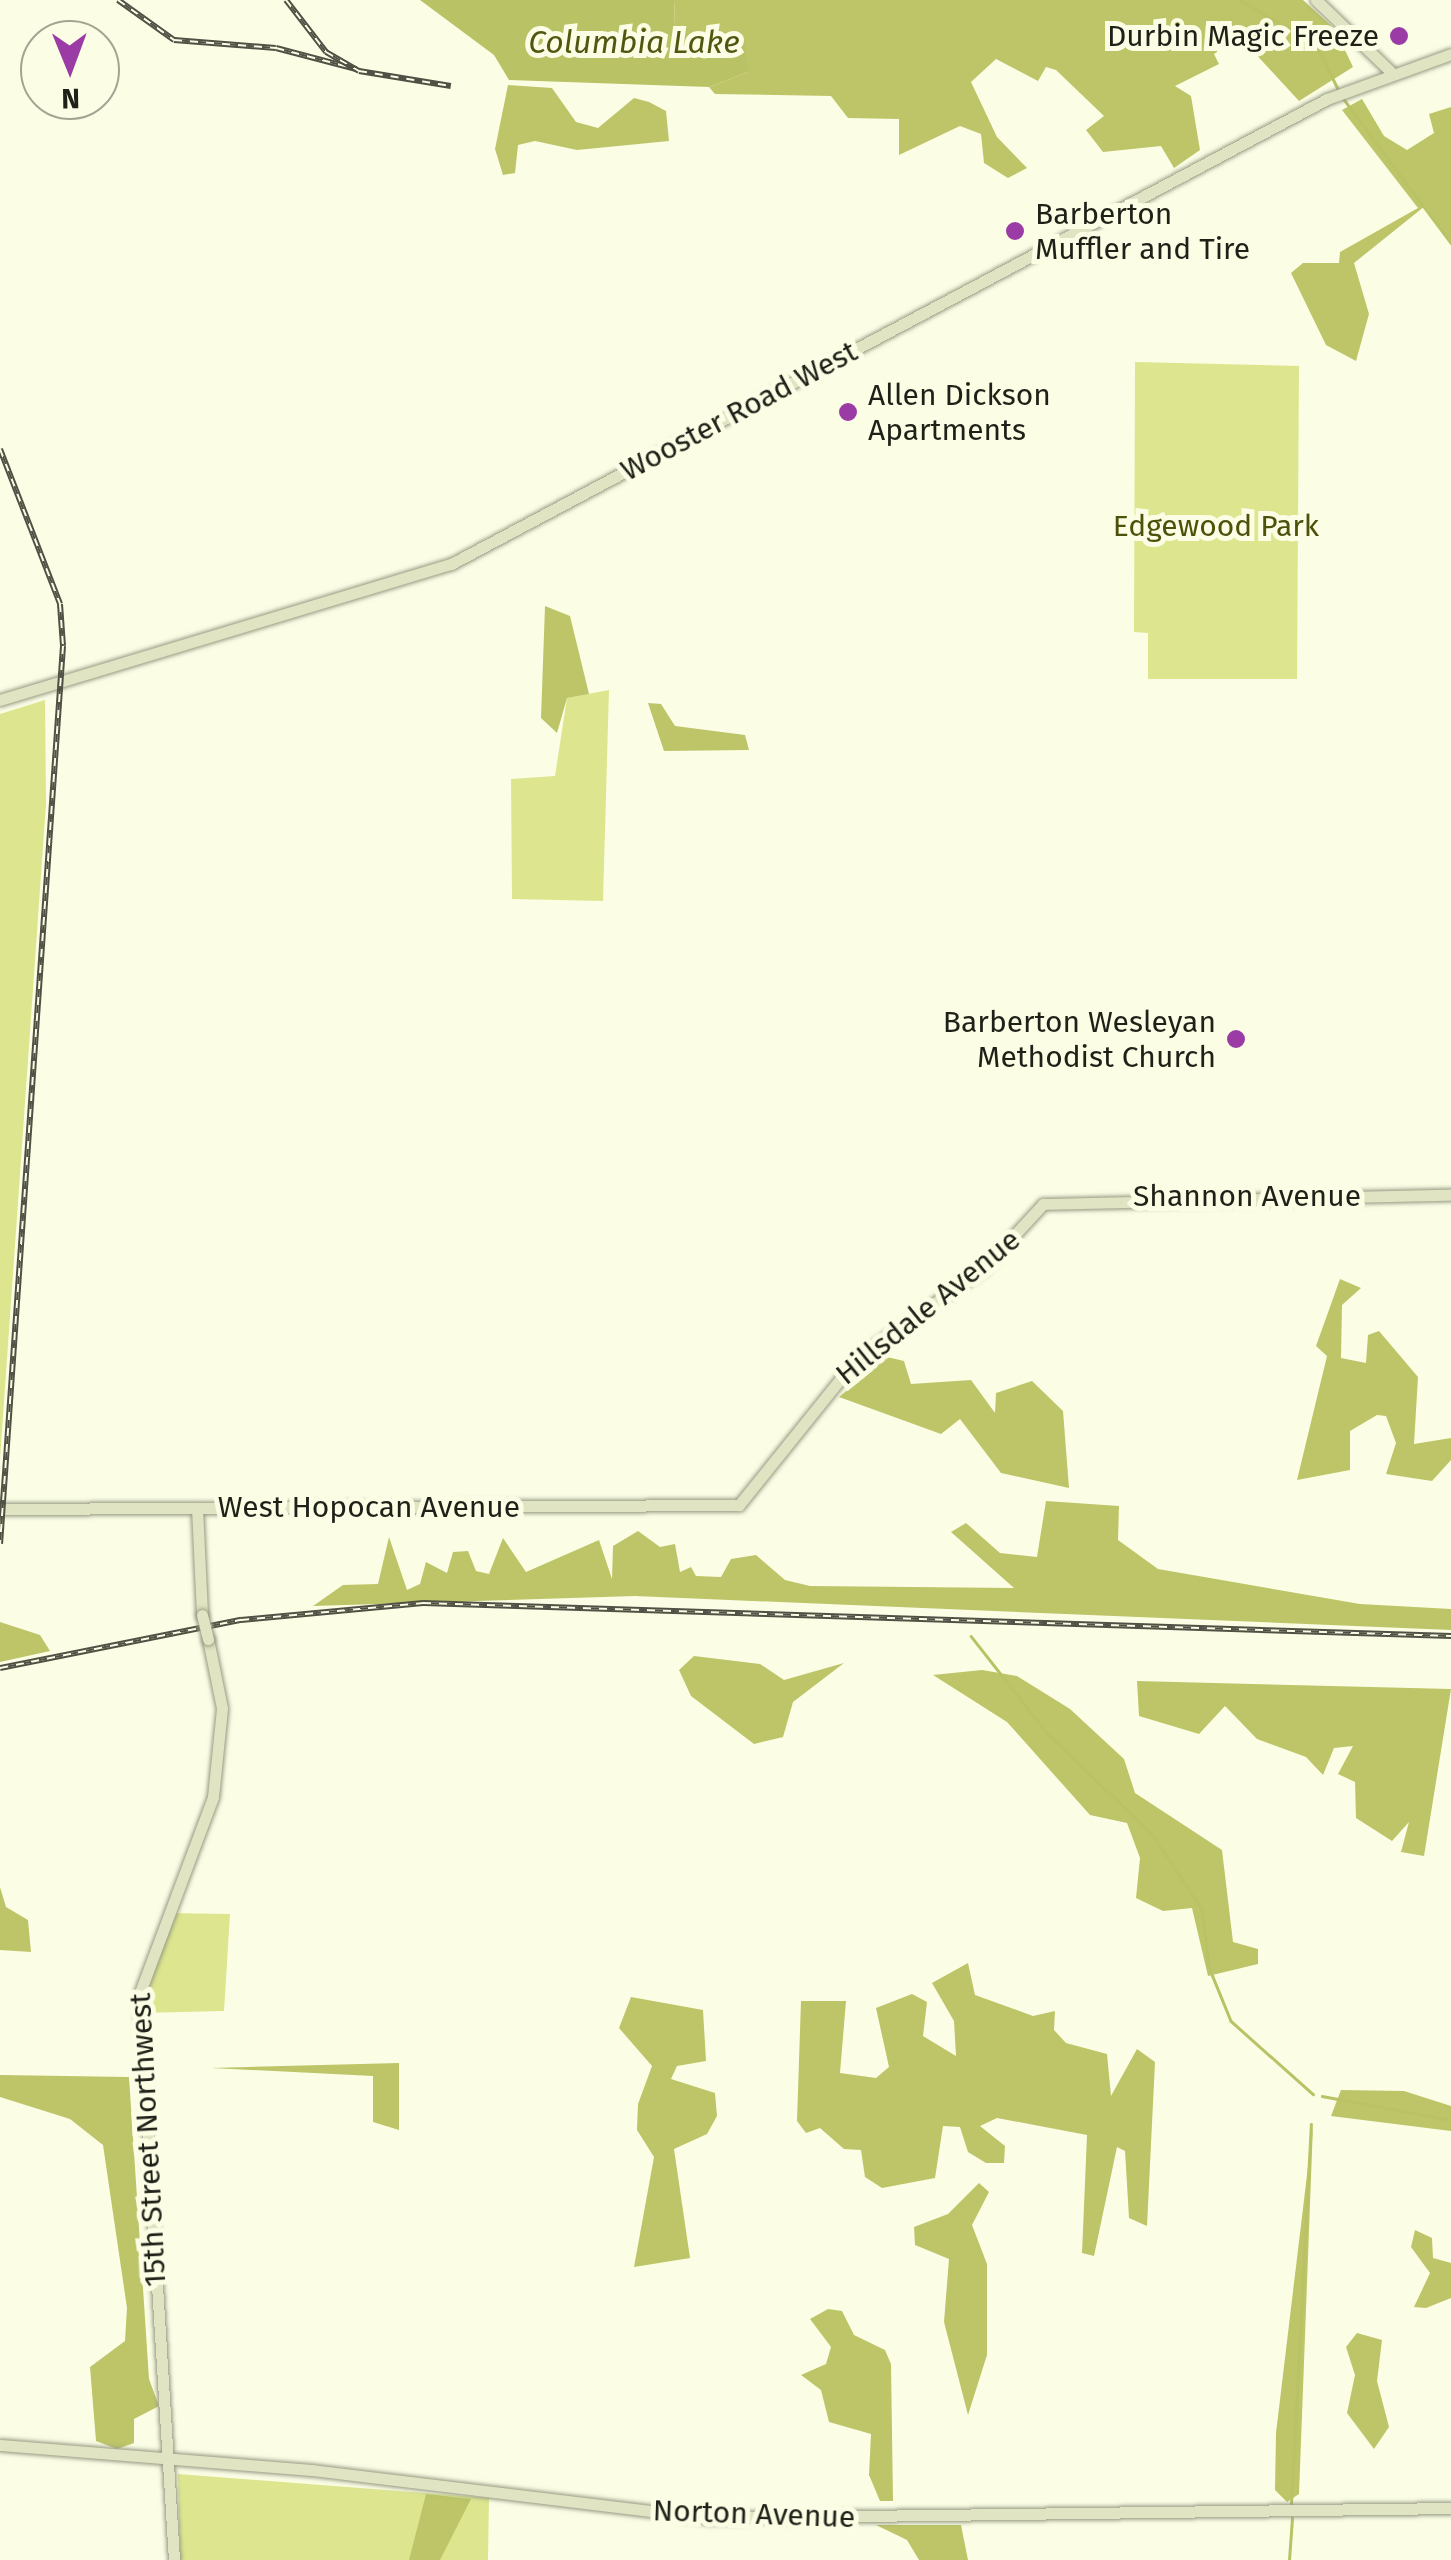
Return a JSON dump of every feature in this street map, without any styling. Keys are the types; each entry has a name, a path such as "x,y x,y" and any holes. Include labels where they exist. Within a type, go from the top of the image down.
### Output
{"main road":[{"path":"1316,0 1390,71"},
{"name":"Wooster Road West","path":"0,700 451,564 1352,86 1451,54"},
{"name":"Shannon Avenue","path":"1043,1204 1451,1195"},
{"name":"Hillsdale Avenue","path":"739,1505 857,1358 984,1268 1043,1204"},
{"name":"West Hopocan Avenue","path":"0,1510 739,1505"},
{"name":"15th Street Northwest","path":"174,2554 138,1995 213,1797 222,1708 202,1615 196,1508"},
{"name":"Norton Avenue","path":"0,2446 312,2470 717,2518 1451,2508"}],"green space":[{"name":"Edgewood Park","path":"1135,362 1299,366 1297,679 1148,679 1148,633 1134,632"},
{"path":"609,690 603,901 512,899 511,779 555,776 567,698"},
{"path":"45,700 46,804 0,1459 0,714"},
{"path":"167,1913 230,1914 224,2011 140,2013"},
{"path":"178,2474 489,2498 488,2560 180,2560"}],"shaded area":[{"path":"674,0 1303,0 1335,29 1353,67 1299,101 1240,37 1214,54 1219,64 1175,86 1191,96 1200,150 1174,168 1161,146 1103,152 1086,130 1104,116 1056,70 1046,67 1038,81 996,59 971,82 997,137 1027,168 1008,178 984,163 981,134 960,126 899,155 899,119 848,118 831,96 715,94 709,87 748,72 675,27"},
{"path":"508,85 552,88 576,122 598,128 634,98 649,102 666,111 669,141 577,150 535,141 518,145 515,173 503,175 495,149"},
{"path":"1362,99 1384,136 1407,150 1434,133 1429,114 1451,107 1451,243 1425,206 1354,263 1369,314 1356,361 1326,345 1291,273 1303,263 1339,263 1340,252 1418,208 1342,110"},
{"path":"545,606 570,616 589,694 567,698 557,733 541,718"},
{"path":"648,703 661,704 675,726 745,735 749,750 664,751"},
{"path":"1340,1279 1361,1288 1342,1305 1341,1358 1366,1363 1368,1335 1379,1331 1418,1377 1414,1444 1451,1438 1451,1460 1432,1481 1386,1474 1396,1443 1386,1416 1377,1415 1350,1431 1350,1470 1297,1480 1327,1356 1316,1346"},
{"path":"887,1357 904,1361 911,1384 971,1380 995,1413 996,1393 1032,1381 1063,1411 1069,1488 1001,1473 960,1419 941,1434 839,1397"},
{"path":"1046,1501 1119,1506 1118,1540 1158,1569 1360,1604 1451,1609 1451,1630 635,1596 313,1606 343,1585 378,1584 389,1537 407,1590 420,1584 426,1562 447,1573 453,1552 468,1551 476,1571 489,1574 503,1538 526,1572 599,1540 612,1579 613,1546 638,1531 660,1547 675,1544 680,1572 691,1567 696,1576 721,1577 731,1559 756,1555 785,1580 810,1586 1014,1588 951,1532 966,1523 1000,1553 1037,1557"},
{"path":"0,1622 40,1635 50,1651 0,1662"},
{"path":"694,1656 760,1664 784,1680 844,1663 793,1702 783,1737 754,1744 691,1696 679,1670"},
{"path":"982,1670 1017,1676 1070,1709 1124,1759 1135,1793 1222,1850 1233,1942 1258,1949 1258,1964 1208,1976 1192,1908 1163,1911 1136,1898 1140,1858 1127,1823 1090,1815 1007,1722 933,1675"},
{"path":"1137,1681 1451,1689 1424,1856 1401,1852 1409,1822 1392,1841 1356,1818 1355,1782 1338,1774 1353,1746 1334,1748 1323,1775 1306,1757 1257,1739 1225,1706 1199,1734 1139,1716"},
{"path":"0,1887 6,1907 28,1920 31,1952 0,1950"},
{"path":"968,1963 975,1995 1033,2016 1055,2011 1054,2030 1066,2043 1107,2054 1111,2096 1137,2049 1155,2062 1147,2226 1129,2218 1125,2151 1117,2147 1094,2256 1082,2253 1087,2135 997,2118 980,2126 1005,2146 1004,2163 986,2163 968,2152 960,2127 943,2126 935,2178 882,2188 865,2177 861,2150 844,2149 820,2128 806,2133 797,2121 801,2001 846,2001 840,2073 876,2078 889,2067 876,2008 912,1994 927,2002 923,2036 956,2056 954,2021 932,1983"},
{"path":"631,1997 703,2010 706,2061 677,2066 671,2079 715,2093 717,2116 707,2134 674,2149 690,2258 634,2267 654,2157 637,2130 638,2104 652,2066 619,2028"},
{"path":"399,2063 399,2130 373,2122 373,2076 211,2068"},
{"path":"0,2075 129,2077 149,2379 159,2406 134,2419 134,2443 117,2449 96,2441 90,2367 125,2341 127,2308 103,2145 70,2119 0,2097"},
{"path":"1341,2090 1404,2091 1451,2106 1451,2131 1331,2116"},
{"path":"1313,2125 1299,2494 1287,2502 1275,2490 1276,2433"},
{"path":"979,2183 989,2192 972,2225 987,2264 987,2355 968,2415 944,2322 949,2259 915,2245 914,2227 948,2214"},
{"path":"1415,2230 1432,2238 1433,2258 1451,2263 1451,2298 1426,2308 1414,2307 1430,2273 1411,2247"},
{"path":"828,2309 842,2311 854,2335 885,2350 891,2364 893,2501 880,2501 869,2475 871,2434 829,2422 821,2390 801,2375 826,2364 831,2347 810,2319"},
{"path":"1357,2333 1382,2340 1377,2381 1389,2427 1374,2449 1347,2413 1355,2375 1346,2347"},
{"path":"426,2494 471,2499 440,2560 409,2560"},
{"path":"876,2525 961,2525 968,2560 919,2560 907,2540"}],"water":[{"name":"Columbia Lake","path":"420,0 674,0 675,27 745,41 748,72 709,87 509,80 494,55"}],"waterway":[{"path":"1239,0 1316,44 1339,91"},
{"path":"1343,98 1451,243"},
{"path":"971,1636 1047,1733 1152,1834 1202,1909 1209,1967 1231,2021 1313,2094"},
{"path":"1322,2096 1451,2120"},
{"path":"1291,2504 1311,2125"},
{"path":"1289,2560 1292,2518"}],"railway":[{"path":"118,0 174,40 276,48 356,69"},
{"path":"286,0 326,52 359,71 451,86"},
{"path":"0,449 60,604 63,646 0,1544"},
{"path":"0,1668 241,1620 423,1603 1451,1636"}],"place":[{"name":"Durbin Magic Freeze","path":"1399,36"},
{"name":"Barberton Muffler and Tire","path":"1015,231"},
{"name":"Allen Dickson Apartments","path":"848,412"},
{"name":"Barberton Wesleyan Methodist Church","path":"1236,1039"}]}
